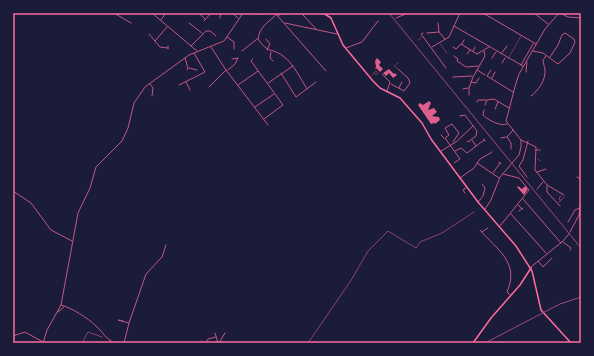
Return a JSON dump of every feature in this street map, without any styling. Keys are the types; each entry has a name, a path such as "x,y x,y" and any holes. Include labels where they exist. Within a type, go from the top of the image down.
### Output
{"main road":[{"path":"323,13 331,18 337,34 345,48 370,77 386,92 402,100 422,123 431,139 478,202 500,226 531,268 540,308 548,320 571,343"},
{"path":"473,343 490,319 521,283 531,268"}],"street":[{"path":"114,13 131,24"},
{"path":"152,13 197,51"},
{"path":"160,20 166,13"},
{"path":"199,13 205,20 211,13"},
{"path":"220,18 221,13"},
{"path":"232,13 238,18"},
{"path":"13,336 25,332 44,343 47,330 61,305 78,213 91,186 96,166 122,141 128,128 134,103 141,92 150,83 185,58 197,51 211,47 228,37 238,18 243,13"},
{"path":"278,16 282,13"},
{"path":"396,18 408,13"},
{"path":"432,48 440,44 452,33 460,13"},
{"path":"483,13 536,44"},
{"path":"534,13 549,25"},
{"path":"485,209 492,198 499,178 519,156 522,147 521,140 507,124 506,118 518,74 549,25 560,13 568,17 581,18"},
{"path":"307,89 293,66 284,56 267,50 258,39 258,34 262,27 275,14 284,22 326,71"},
{"path":"303,15 316,30"},
{"path":"345,48 361,42 378,21"},
{"path":"284,22 337,34"},
{"path":"189,23 202,33"},
{"path":"438,23 439,32 445,40"},
{"path":"154,41 168,26"},
{"path":"454,26 524,66"},
{"path":"191,46 202,33 209,31 215,37"},
{"path":"423,32 421,34 422,37 446,68"},
{"path":"427,33 439,32"},
{"path":"533,51 550,57 558,64 570,53 575,42 574,39 565,33 562,35 558,45 550,57"},
{"path":"149,34 161,47 168,48"},
{"path":"228,37 234,42 234,47"},
{"path":"242,51 258,39"},
{"path":"266,39 270,44 267,50"},
{"path":"453,47 456,49 464,40"},
{"path":"521,65 534,43"},
{"path":"462,44 477,54 489,47"},
{"path":"501,54 506,46"},
{"path":"211,47 268,125"},
{"path":"472,51 475,47"},
{"path":"467,54 470,50"},
{"path":"272,51 270,58 273,61"},
{"path":"469,95 469,88 473,77 485,56 484,51"},
{"path":"492,58 496,51"},
{"path":"179,85 205,72 194,53"},
{"path":"531,96 538,92 544,78 545,70 543,60 546,55"},
{"path":"454,56 458,59 457,61 464,66 479,67"},
{"path":"502,63 506,57"},
{"path":"185,58 188,68 187,70"},
{"path":"209,87 235,64 238,58 232,59"},
{"path":"253,59 251,60 258,71 283,105 264,119"},
{"path":"526,72 527,62"},
{"path":"267,83 293,66"},
{"path":"188,68 198,70"},
{"path":"382,74 390,84 405,91 410,83 408,78 398,69"},
{"path":"477,70 485,75"},
{"path":"491,70 487,76 513,92"},
{"path":"238,85 258,71"},
{"path":"492,79 496,72"},
{"path":"281,74 296,97 316,82"},
{"path":"453,77 473,77"},
{"path":"471,82 476,83 479,78"},
{"path":"186,81 190,90"},
{"path":"398,88 402,82"},
{"path":"150,83 154,88 152,96"},
{"path":"386,92 390,84"},
{"path":"463,89 469,88"},
{"path":"255,108 275,94"},
{"path":"477,102 478,100 494,99 509,109"},
{"path":"486,105 487,100"},
{"path":"495,109 498,102"},
{"path":"484,110 483,115 485,117 500,124 507,124"},
{"path":"460,116 465,115 477,133 468,142 466,141"},
{"path":"440,151 450,145 459,134 454,125 445,128 449,134 445,138"},
{"path":"453,142 460,139 473,126"},
{"path":"501,138 507,137 513,130"},
{"path":"441,135 445,138 460,159 454,163"},
{"path":"507,137 511,142 510,148"},
{"path":"472,139 476,146"},
{"path":"455,151 461,148 467,153 484,140"},
{"path":"521,140 528,141 535,145 536,150 534,166 537,172 548,185 564,194"},
{"path":"527,177 519,165 523,160 528,141"},
{"path":"460,178 474,168 477,163 491,152"},
{"path":"477,163 499,178"},
{"path":"493,174 500,163"},
{"path":"537,172 540,169 546,169"},
{"path":"500,226 529,190 518,177 502,174"},
{"path":"577,177 581,180"},
{"path":"537,189 544,181"},
{"path":"478,202 485,192 485,188 482,184"},
{"path":"548,185 546,190 560,206"},
{"path":"465,193 463,190 467,187"},
{"path":"13,191 31,203 51,230 72,242"},
{"path":"531,268 546,253 562,242 569,233 580,208 581,197"},
{"path":"522,199 529,204 562,242 571,248 570,250"},
{"path":"517,205 523,209 519,211"},
{"path":"568,222 575,210 580,208"},
{"path":"510,213 546,253"},
{"path":"482,233 488,228"},
{"path":"480,230 504,255 509,265 511,277 507,292 510,295"},
{"path":"124,343 129,323 146,274 162,257 166,245"},
{"path":"538,261 543,266 552,258"},
{"path":"61,305 74,310 95,324 107,339 115,343"},
{"path":"58,312 65,306"},
{"path":"123,321 129,323"},
{"path":"215,333 219,343"},
{"path":"219,343 225,333"},
{"path":"205,343 208,339 216,336"}],"lane":[{"path":"508,58 521,36"},
{"path":"418,40 422,37"},
{"path":"440,44 447,53"},
{"path":"398,63 394,66 398,69"},
{"path":"370,77 374,73"}],"path":[{"path":"558,204 561,201"},
{"path":"308,343 350,282 368,251 388,232 416,248 420,242 442,233 474,212"},
{"path":"82,343 88,332 107,339"}],"building":[{"path":"377,58 381,62 379,65 383,69 380,72 376,68 374,70 376,67 375,61"},
{"path":"389,69 397,75 393,78 389,73 386,76 383,73"},
{"path":"429,101 431,103 428,110 434,108 437,112 432,116 439,117 440,120 435,124 431,124 418,105 420,103 423,105"},
{"path":"518,186 522,189 525,186 528,189 524,195 517,187"}],"railway":[{"path":"389,13 581,248"},
{"path":"485,343 560,304 581,297"}]}
